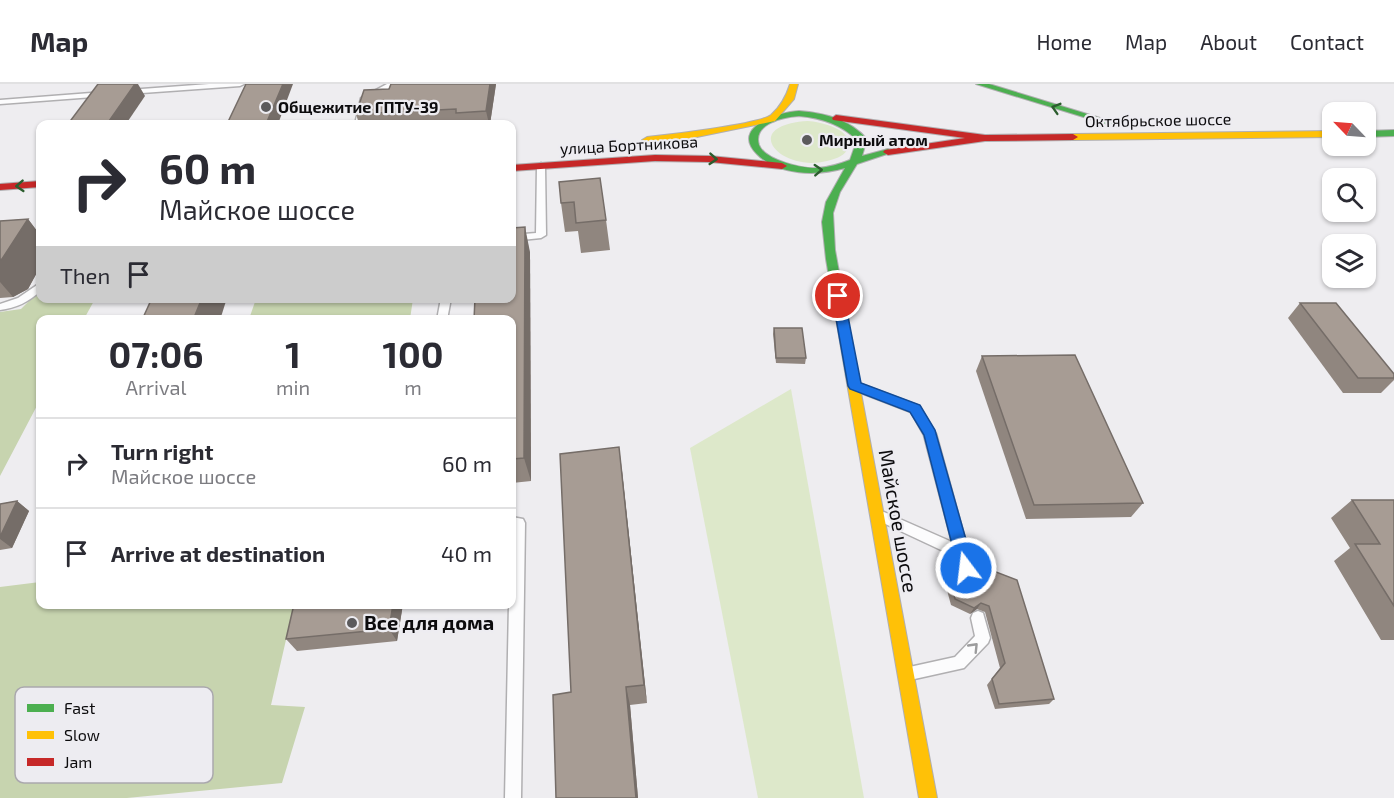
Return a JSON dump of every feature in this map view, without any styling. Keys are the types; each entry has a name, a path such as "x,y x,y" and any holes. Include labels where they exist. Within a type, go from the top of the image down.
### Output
{"main road":[{"path":"794,84 789,102 760,128 754,138 757,148 766,158 783,166 796,180"},
{"path":"980,84 1110,123 1174,136"},
{"path":"820,100 831,117"},
{"name":"улица Бортникова","path":"629,142 687,136 806,114 831,117"},
{"name":"Октябрьское шоссе","path":"831,117 985,138"},
{"name":"Майское шоссе","path":"831,117 856,130 863,140 862,151 840,178 827,213 830,251 928,798"},
{"path":"1376,134 1394,133"},
{"name":"Октябрьское шоссе","path":"852,162 876,154 985,138 1322,134"},
{"path":"888,166 915,156 985,138"},
{"name":"улица Бортникова","path":"516,168 664,158 710,159 811,171 834,169 852,162"},
{"path":"0,187 36,184"},
{"name":"Майское шоссе","path":"830,251 830,230 846,198 853,191"},
{"name":"Майское шоссе","path":"814,213 830,251"}],"lane":[{"path":"123,93 240,84"},
{"path":"360,120 364,100 392,84"},
{"path":"0,102 111,94"},
{"path":"516,238 541,235 541,166"},
{"path":"0,307 29,297 36,290"},
{"path":"855,386 915,409 930,434 966,568"},
{"path":"877,514 962,553"},
{"path":"513,798 518,523 516,523"},
{"path":"906,674 959,663 983,638 978,618"}],"green space":[{"path":"808,121 829,125 842,132 849,143 847,150 841,156 833,159 810,163 782,155 774,147 771,139 775,131 787,124"},
{"path":"36,294 36,303 93,303 86,315 36,315 36,408 0,476 0,312 21,309"},
{"path":"254,303 412,303 411,315 250,315"},
{"path":"791,389 864,798 758,798 690,448"},
{"path":"36,582 36,609 293,609 271,705 305,707 282,783 127,798 0,798 0,587"}],"building":[{"path":"98,84 135,84 110,120 71,120"},
{"path":"246,84 283,84 268,120 229,120"},
{"path":"391,84 490,84 486,111 456,113 456,109 356,114 364,90 389,89"},
{"path":"600,178 606,220 576,223 574,202 561,203 559,182"},
{"path":"28,219 2,259 0,260 0,221"},
{"path":"525,227 524,458 516,459 516,315 474,315 475,303 516,303 516,228"},
{"path":"150,303 200,303 195,315 144,315"},
{"path":"1300,303 1336,303 1394,374 1394,378 1358,378"},
{"path":"774,328 802,328 806,358 776,358"},
{"path":"1075,355 1143,503 1034,505 982,356"},
{"path":"619,447 644,685 626,687 636,798 556,798 553,695 571,692 560,454"},
{"path":"1352,500 1394,500 1394,606 1355,544 1380,544"},
{"path":"17,501 0,537 0,504"},
{"path":"942,551 959,558 962,566 969,570 978,565 1017,580 1054,699 999,704 992,679 1005,663 989,606 981,603 974,608 955,599"},
{"path":"293,609 392,609 389,629 286,639"}],"traffic: fast":[{"path":"980,84 1119,125"},
{"path":"852,377 831,259 828,213 835,192 854,163 859,154 862,139 842,124 828,118 799,113 772,118 762,125 755,136 755,145 770,160 808,171 844,166 852,163 861,160 870,157 888,152"},
{"path":"1376,134 1394,133"}],"traffic: slow":[{"path":"772,119 790,99 794,84"},
{"path":"647,140 687,136 772,119"},
{"path":"1073,137 1322,134"},
{"path":"852,377 928,798"}],"traffic: jam":[{"path":"836,118 985,138 1073,137"},
{"path":"888,152 985,138"},
{"path":"516,168 655,158 710,159 782,166"},
{"path":"0,187 36,184"}],"place":[{"name":"Общежитие ГПТУ-39","path":"266,107"},
{"name":"Мирный атом","path":"807,140"},
{"name":"Все для дома","path":"352,623"}],"route":[{"path":"838,296 855,386 894,399 915,409 930,434 966,568"}]}
